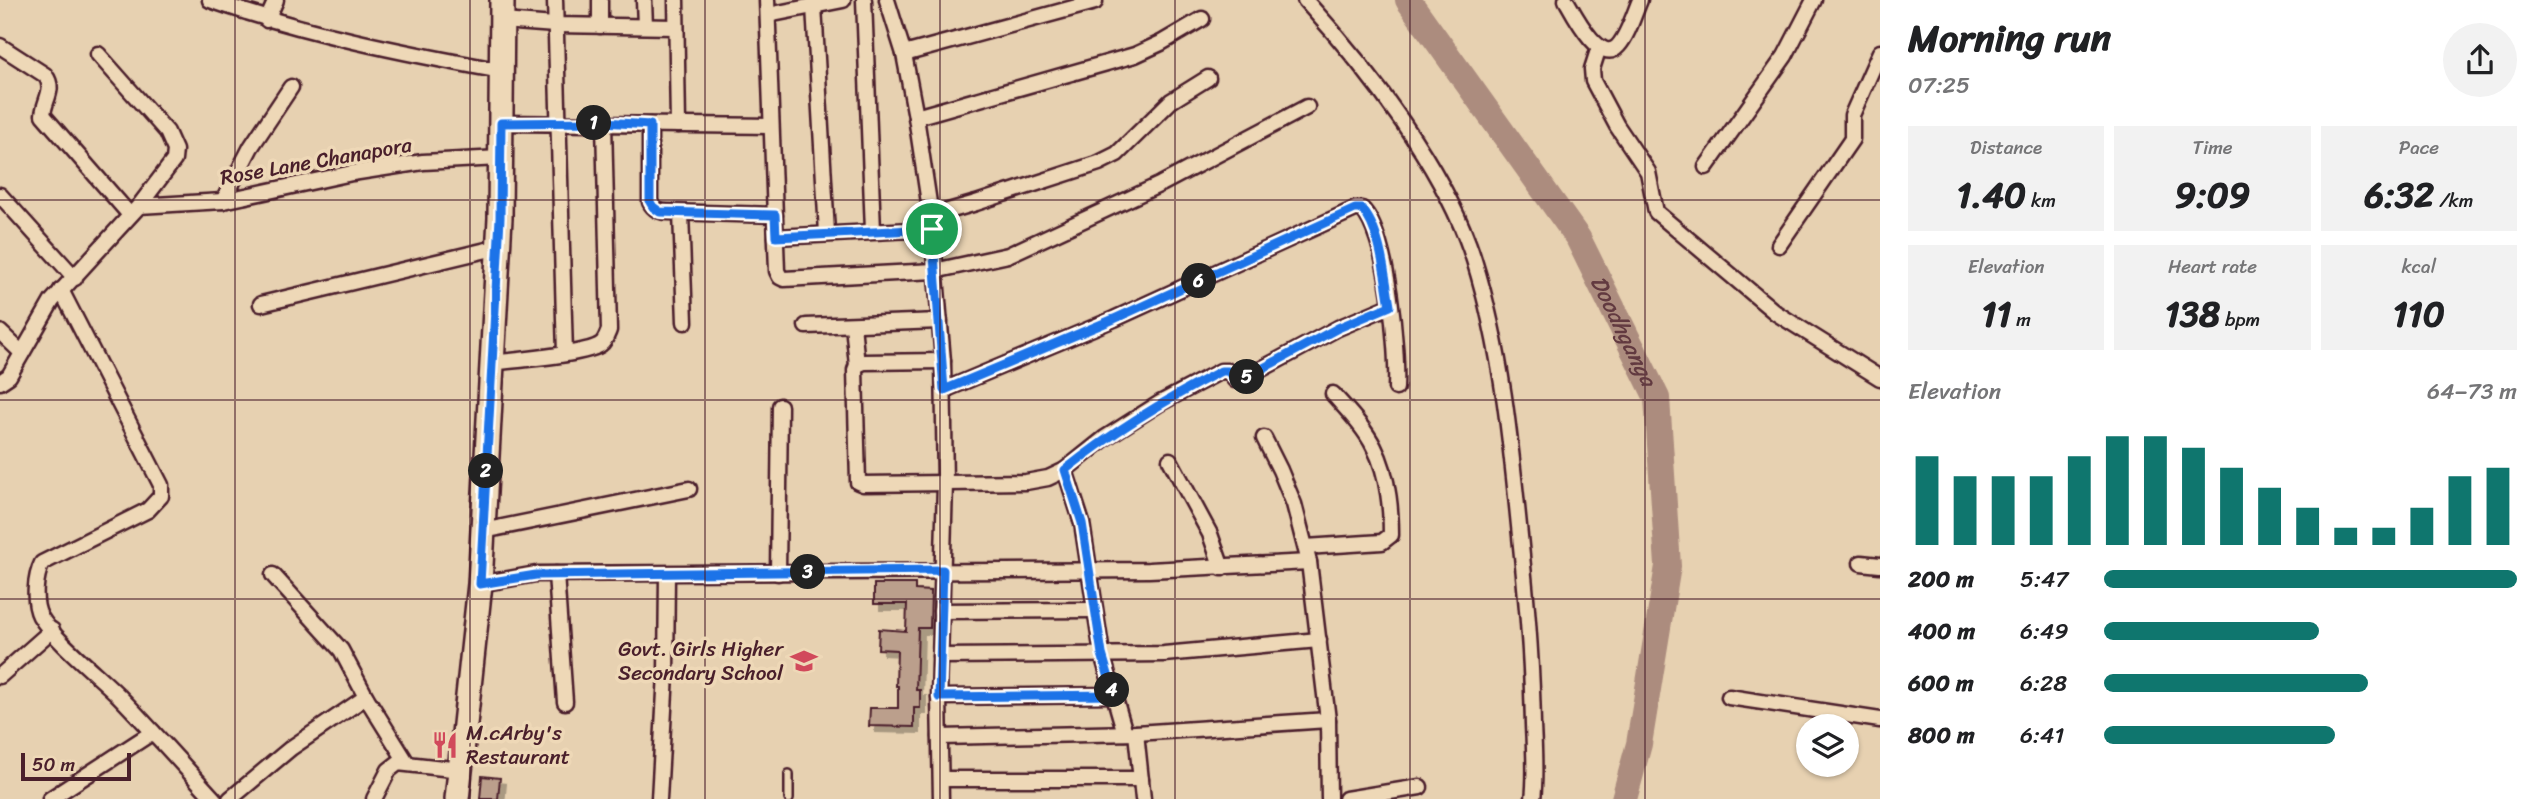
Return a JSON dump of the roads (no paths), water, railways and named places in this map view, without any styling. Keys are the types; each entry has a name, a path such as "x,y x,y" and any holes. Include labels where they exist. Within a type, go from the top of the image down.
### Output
{"main road":[{"path":"457,799 480,584 499,247 502,11"}],"street":[{"path":"210,0 267,20 386,49 502,71"},
{"path":"267,20 276,0"},
{"path":"555,0 565,354"},
{"path":"600,0 600,26"},
{"path":"644,0 645,26"},
{"path":"676,0 678,125"},
{"path":"843,0 814,6 767,7 777,271 784,279 934,271 1008,255 1161,184 1307,107"},
{"path":"864,0 873,231"},
{"path":"887,0 904,54 916,117 931,222 943,361 945,484 939,697 941,799"},
{"path":"1305,0 1368,76 1411,136 1450,202 1473,258 1496,344 1517,508 1531,650 1534,799"},
{"path":"1566,0 1587,35 1607,51 1615,50 1620,44 1640,0"},
{"path":"1706,167 1785,55 1814,0"},
{"path":"904,54 1094,2"},
{"path":"814,6 827,233"},
{"path":"502,11 555,25 676,27"},
{"path":"916,117 1135,55 1202,19"},
{"path":"0,46 50,81 51,87 43,115 135,211"},
{"path":"1599,47 1592,69 1593,81 1617,126 1648,172 1656,212 1776,313 1880,378"},
{"path":"1779,245 1852,138 1852,115 1880,52"},
{"path":"0,382 9,376 39,321 61,290 135,211 174,160 173,141 98,54"},
{"path":"776,237 873,231 931,222 1000,195 1099,163 1116,154 1162,109 1208,78"},
{"path":"223,201 251,147 291,87"},
{"path":"501,123 604,122 771,126"},
{"path":"492,363 565,354 601,344 609,330 604,122"},
{"path":"650,125 650,202 653,207 660,212 775,215"},
{"name":"Rose Lane Chanapora","path":"135,211 223,201 352,173 423,162 501,158"},
{"path":"0,195 75,278"},
{"path":"944,390 1114,319 1355,209 1365,211 1380,251 1397,365 1396,387"},
{"path":"681,213 685,322"},
{"path":"261,304 499,247"},
{"path":"61,290 161,485 161,496 148,510 42,564 37,581 37,607 52,630 153,732 214,799"},
{"path":"853,325 857,365 858,482 1026,482 1048,478 1065,470 1105,438 1160,403 1221,371 1228,371 1235,380 1243,379 1338,328 1390,306"},
{"path":"806,327 940,321"},
{"path":"0,332 22,353"},
{"path":"857,365 864,362 943,361"},
{"path":"1306,547 1382,542 1391,535 1384,478 1374,447 1333,394"},
{"path":"778,573 780,406"},
{"path":"1264,438 1294,504 1309,562 1328,720 1329,799"},
{"path":"1170,460 1210,534 1222,568"},
{"path":"1065,470 1082,523 1102,654 1114,695 1131,733 1143,799"},
{"path":"483,531 690,489"},
{"path":"480,584 556,574 1222,568 1309,562"},
{"path":"1861,563 1880,565"},
{"path":"659,799 666,674 667,573"},
{"path":"556,574 565,702"},
{"path":"273,575 341,650 366,697 407,763"},
{"path":"941,611 1094,610"},
{"path":"0,676 52,630"},
{"path":"940,656 1164,653 1320,640"},
{"path":"939,697 1114,695"},
{"path":"230,799 290,748 366,697"},
{"path":"1729,697 1880,720"},
{"path":"940,737 1131,733 1328,720"},
{"path":"50,799 153,732"},
{"path":"374,799 394,765 407,763 461,770"},
{"path":"942,779 1141,779"},
{"path":"1346,799 1420,788"}],"lane":[{"path":"789,774 789,799"}],"waterway":[{"name":"Doodhganga","path":"1408,0 1578,238 1657,398 1668,566 1639,744 1624,799"}],"place":[{"name":"Govt. Girls Higher Secondary School","path":"804,661"},
{"name":"M.cArby's Restaurant","path":"445,745"}]}
